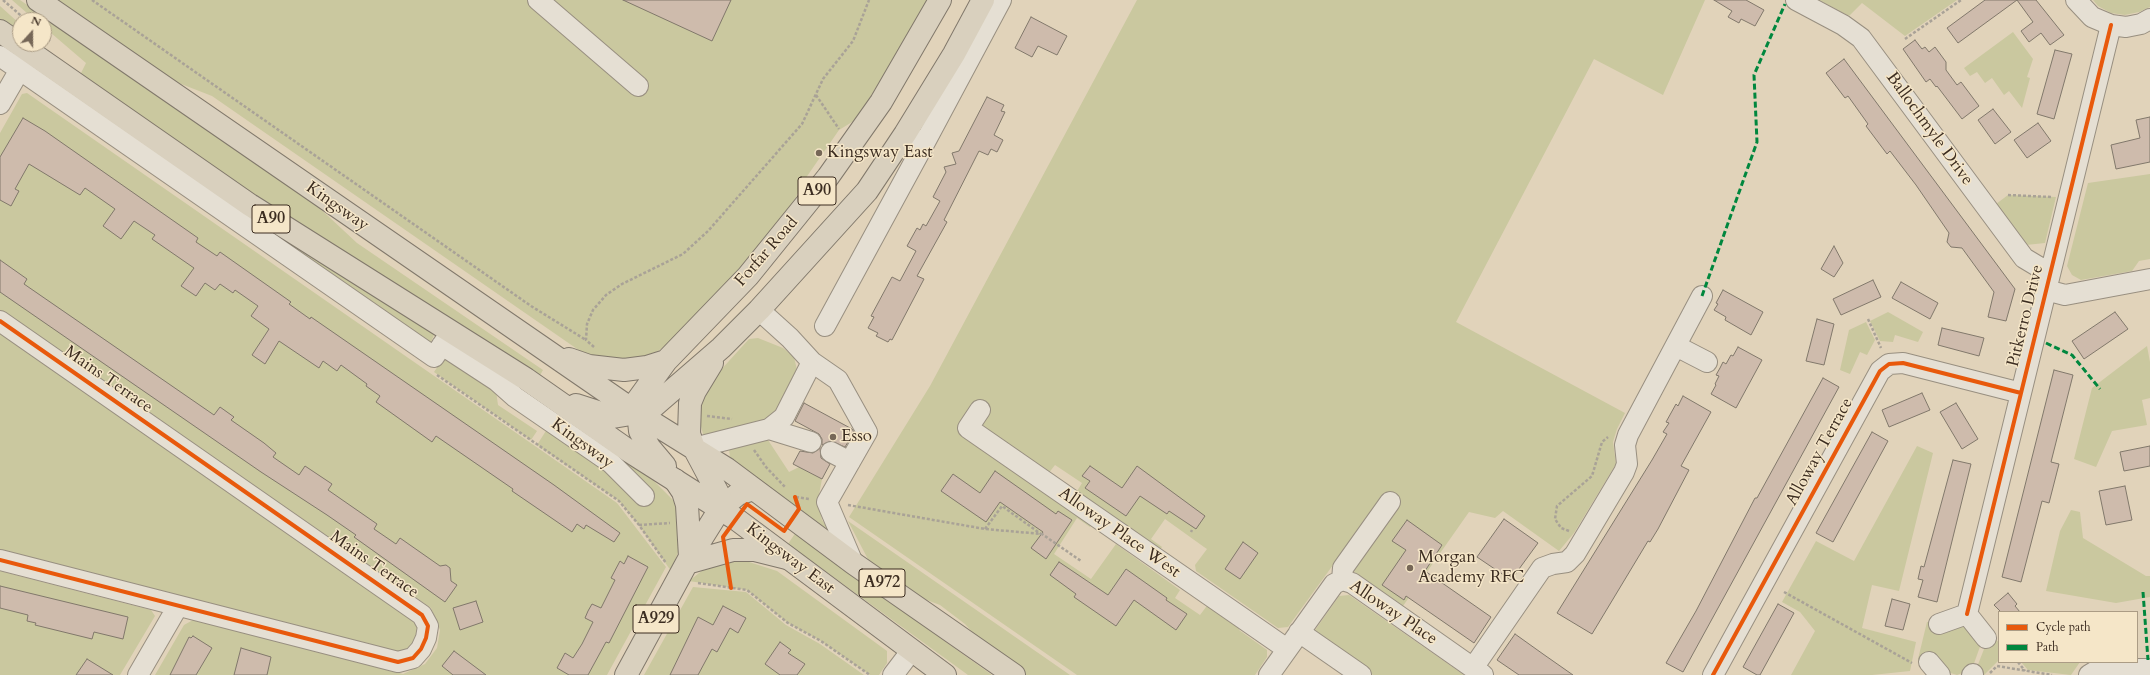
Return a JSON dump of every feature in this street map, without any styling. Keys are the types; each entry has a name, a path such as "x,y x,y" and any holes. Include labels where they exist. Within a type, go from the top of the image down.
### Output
{"main road":[{"name":"Kingsway","path":"38,0 637,413"},
{"name":"Forfar Road","path":"675,480 649,447 640,431 637,401 666,361 748,276 828,177 881,102 940,0"},
{"name":"Forfar Road","path":"550,396 613,417 637,413 654,406 721,348 759,310 867,192 905,134 954,54 983,0"},
{"name":"Kingsway","path":"0,31 25,61 440,352 520,388 550,396"},
{"name":"A90","path":"694,448 689,434 690,403 695,391 721,348"},
{"name":"A90","path":"543,349 589,366 624,370 648,367 666,361"},
{"name":"Kingsway East","path":"550,396 720,509 946,675"},
{"name":"Kingsway East","path":"637,413 727,469 793,519 1014,675"},
{"path":"694,448 720,497 720,509"},
{"path":"675,480 683,492 687,505 688,522 685,565 733,550 755,550 787,558"},
{"name":"A929","path":"626,675 685,565 720,509 738,494 753,489"}],"street":[{"path":"538,0 638,86"},
{"path":"825,326 1001,0"},
{"name":"Ballochmyle Drive","path":"1796,0 1842,25 1861,38 1873,52 2024,258 2039,267 2050,271"},
{"path":"2076,0 2092,17 2111,25 2147,27"},
{"name":"Pitkerro Drive","path":"1966,614 2111,25"},
{"name":"Kingsway","path":"0,56 25,61"},
{"path":"0,104 25,61"},
{"path":"905,134 924,144"},
{"name":"Kingsway","path":"244,214 440,352"},
{"path":"2046,290 2064,295 2150,279"},
{"path":"1478,672 1542,568 1553,564 1567,562 1575,554 1624,472 1627,464 1625,445 1628,435 1702,296"},
{"path":"759,310 790,338 812,362 838,380 866,432 827,502 853,562"},
{"name":"Mains Terrace","path":"0,321 422,615 428,626 426,638 421,649 413,658 398,662 0,560"},
{"path":"1676,346 1707,362"},
{"path":"694,448 769,429 784,416 812,362"},
{"name":"Alloway Terrace","path":"1713,675 1880,371 1889,364 1903,363 2021,393"},
{"name":"Kingsway","path":"520,388 611,463 644,496"},
{"name":"Alloway Place West","path":"980,410 968,428 1287,649"},
{"path":"769,429 811,442"},
{"path":"831,452 850,462"},
{"path":"1342,580 1343,568 1390,502"},
{"name":"Alloway Place","path":"1269,675 1334,584 1342,580 1352,584 1478,672"},
{"path":"138,675 178,606"},
{"path":"1939,624 1966,614 1986,638"},
{"path":"1300,632 1361,675"},
{"path":"893,675 912,650"},
{"path":"2089,675 2099,669 2150,669"}],"path":[{"path":"3,0 17,12"},
{"path":"92,0 531,306 586,340"},
{"path":"1904,39 1960,0"},
{"path":"816,95 839,130 835,136"},
{"path":"2008,196 2056,197"},
{"path":"1868,319 1882,348"},
{"path":"440,352 619,501 639,525 671,571 685,565 689,581 747,590 788,623 821,641 870,675"},
{"path":"1574,533 1561,528 1555,518 1557,506 1592,476 1602,442 1617,428 1628,435"},
{"path":"793,519 799,509 795,497"},
{"path":"985,529 1002,506 1042,534"},
{"path":"639,525 688,522"},
{"path":"729,581 731,588"},
{"path":"1784,592 1928,667"},
{"path":"1978,675 2000,663"},
{"path":"2019,663 2025,671"},
{"path":"1997,666 2052,675"}],"shaded area":[{"path":"12,0 20,0 37,12 26,12"},
{"path":"56,0 929,0 857,119 839,130 801,185 790,212 746,264 668,344 648,358 605,361 580,351 212,96 176,82"},
{"path":"1137,0 1705,0 1663,95 1594,59 1456,322 1625,413 1617,429 1613,442 1616,464 1574,533 1559,551 1503,511 1495,518 1469,512 1403,606 1349,568 1333,565 1288,627 1278,628 1196,571 1195,565 1207,549 1165,519 1151,539 1162,547 1159,551 1076,493 1082,483 1055,465 1048,474 979,426 973,405 958,428 1093,523 1090,527 1077,518 1054,554 1091,579 1116,544 1180,590 1175,598 1200,615 1209,603 1241,626 1239,630 1267,650 1267,657 1255,675 1077,675 849,517 930,386"},
{"path":"1819,0 1957,0 1905,36 1862,3 1849,16"},
{"path":"2093,0 2150,0 2150,7 2139,12 2125,15 2111,13 2098,6"},
{"path":"0,6 12,17 12,28 0,20"},
{"path":"52,22 313,202 357,243 543,370 539,377 255,198 80,75 86,63 52,34"},
{"path":"2013,32 2033,59 2027,77 2030,78 2022,108 2009,91 2004,95 1992,78 1985,83 1977,72 1970,76 1964,68"},
{"path":"27,93 617,503 666,567 607,675 155,675 184,625 193,620 403,674 425,664 437,648 440,630 431,608 0,310 0,133 22,94"},
{"path":"2150,174 2150,259 2139,261 2132,271 2081,280 2072,275 2067,266 2088,183"},
{"path":"2008,195 2056,197 2045,243 2026,245 1996,204"},
{"path":"257,221 430,330 434,335 430,344 253,227"},
{"path":"1888,312 1923,332 1918,342 1895,335 1893,342 1880,341 1870,321"},
{"path":"1866,322 1875,340 1867,355 1860,352 1850,374 1840,370 1849,330"},
{"path":"0,328 420,625 418,638 410,650 399,657 0,555"},
{"path":"758,338 783,348 794,357 797,370 777,414 767,422 709,438 703,434 698,415 708,384 749,339"},
{"path":"2147,346 2150,362 2150,398 2142,400 2147,425 2112,431 2096,467 2074,459 2092,388"},
{"path":"444,357 496,391 498,405 537,431 531,440 434,372"},
{"path":"549,426 611,449 654,481 674,501 681,522 680,547 671,571 639,525 619,501 537,445"},
{"path":"768,440 789,472 799,467 822,479 818,500 822,520 835,538 730,458 729,449"},
{"path":"1917,446 1933,453 1899,591 1872,585 1862,628 1916,642 1910,671 1872,675 1791,675 1815,631 1800,612 1782,602 1816,541 1854,561"},
{"path":"2071,510 2080,512 2083,538 2146,576 2150,576 2150,597 2116,603 2046,591 2060,531"},
{"path":"848,521 1070,675 1026,675 986,647 965,624 940,605 908,593 871,565"},
{"path":"796,532 992,675 968,675 788,544"},
{"path":"725,560 746,561 777,571 887,651 887,663 879,675 870,675 821,641 788,623 747,590 689,581 704,569"},
{"path":"0,571 151,610 155,616 120,675 0,675"},
{"path":"693,587 746,592 786,625 820,644 864,675 644,675"},
{"path":"1349,595 1464,675 1373,675 1313,633 1339,596"},
{"path":"1927,622 1958,625 1971,628 1982,641 1972,669 1957,675 1922,664 1918,659"},
{"path":"1995,638 1998,642 1998,661 1984,675 1982,675 1977,667 1986,644"},
{"path":"2022,663 2079,663 2071,675 2028,670"}],"building":[{"path":"623,0 731,0 712,41"},
{"path":"1714,0 1746,0 1764,10 1755,26 1741,19 1739,23 1728,17 1732,11"},
{"path":"1985,0 2017,0 1958,43 1947,28"},
{"path":"2017,0 2036,0 2064,35 2050,45 2041,33 2029,42 2021,31 2033,22"},
{"path":"1031,17 1067,36 1057,55 1038,46 1032,57 1015,48"},
{"path":"1915,40 1922,49 1925,47 1929,52 1935,47 1946,62 1946,70 1957,85 1961,82 1979,106 1962,119 1937,86 1936,87 1930,79 1926,82 1903,49"},
{"path":"2055,50 2072,54 2054,119 2037,114"},
{"path":"1844,59 2015,289 2006,321 1988,317 1994,292 1962,248 1951,247 1947,242 1949,233 1916,185 1890,151 1887,154 1866,126 1868,124 1848,96 1845,98 1826,73"},
{"path":"987,97 1004,105 1001,111 1005,112 994,135 1003,140 997,152 991,149 988,155 979,151 944,220 947,222 917,276 924,279 892,340 890,339 888,342 876,336 878,333 868,328 874,317 871,316 892,277 900,281 916,251 907,246 917,228 920,230 923,224 926,226 940,201 933,197 946,172 944,167 956,164 952,153 959,151"},
{"path":"1993,109 2011,132 1995,144 1978,120"},
{"path":"2150,117 2150,162 2116,169 2111,145 2140,138 2136,120"},
{"path":"23,118 45,131 198,238 196,242 217,256 220,252 291,302 289,304 310,319 311,317 554,485 620,533 614,542 586,525 584,529 577,524 572,532 436,436 432,442 376,402 380,396 366,386 367,384 341,365 337,371 323,361 319,368 279,341 265,364 252,355 269,329 251,316 258,306 235,290 233,293 220,284 215,290 205,283 196,296 181,286 194,268 152,239 155,235 134,221 121,239 103,226 115,209 85,188 80,195 29,164 15,189 19,191 11,206 0,200 0,157"},
{"path":"2038,123 2051,141 2027,158 2014,140"},
{"path":"1834,246 1843,263 1834,277 1821,269"},
{"path":"0,260 27,279 24,284 214,415 220,407 234,417 231,420 264,443 276,453 273,457 299,475 305,466 332,484 328,490 377,524 374,529 396,544 400,538 440,566 446,565 450,568 451,581 457,585 445,602 354,537 356,535 261,472 0,292"},
{"path":"1873,280 1881,297 1841,315 1833,299"},
{"path":"1901,282 1938,303 1930,319 1892,298"},
{"path":"1723,290 1763,312 1751,335 1725,320 1726,317 1714,310"},
{"path":"2115,312 2128,329 2084,359 2072,341"},
{"path":"1817,319 1834,324 1824,365 1806,361"},
{"path":"1942,328 1984,338 1979,356 1938,345"},
{"path":"1738,347 1762,360 1736,408 1711,394 1719,376 1716,375 1723,362 1726,364"},
{"path":"2054,370 2073,375 2051,462 2059,464 2049,503 2042,501 2021,582 2002,577"},
{"path":"1823,378 1839,387 1683,672 1666,663 1696,611 1755,498 1757,498"},
{"path":"1922,393 1930,410 1889,427 1882,410"},
{"path":"1683,396 1711,412 1681,466 1689,470 1658,529 1650,542 1648,541 1592,634 1557,613 1652,460 1667,434 1663,432 1669,423 1666,422 1676,404 1678,406"},
{"path":"804,403 852,429 854,432 845,447 831,441 822,445 822,439 819,434 795,421"},
{"path":"1956,403 1978,439 1962,449 1940,412"},
{"path":"1872,432 1888,441 1833,542 1816,533"},
{"path":"2150,446 2150,466 2124,471 2120,452"},
{"path":"820,448 821,458 830,464 822,479 793,464 800,451 813,453"},
{"path":"1953,460 1971,464 1937,602 1918,597 1923,580 1918,579 1921,566 1924,567"},
{"path":"1090,466 1122,488 1137,466 1205,516 1196,529 1169,511 1167,514 1140,496 1126,516 1085,488 1090,481 1082,476"},
{"path":"995,471 1056,514 1058,511 1072,520 1046,559 1031,548 1043,532 1000,502 986,522 941,491 953,474 980,493"},
{"path":"2125,486 2132,520 2106,525 2099,491"},
{"path":"1504,519 1538,543 1511,580 1477,557"},
{"path":"1407,520 1442,545 1425,571 1491,617 1474,643 1406,596 1404,600 1382,585 1406,550 1392,541"},
{"path":"1243,542 1258,553 1240,579 1225,569"},
{"path":"628,556 648,567 609,643 606,642 588,675 569,675 557,668 565,653 573,658 582,644 593,622 585,618 588,611 592,604 601,608 615,580 611,578 620,561 624,564"},
{"path":"1059,562 1108,595 1126,569 1167,598 1166,600 1187,614 1176,630 1134,600 1116,626 1074,597 1076,594 1050,575"},
{"path":"0,586 128,617 123,639 94,632 92,639 35,625 36,623 27,621 28,615 0,608"},
{"path":"2008,593 2017,604 2015,606 2019,611 2000,611 1994,605"},
{"path":"1892,599 1910,604 1903,630 1885,626"},
{"path":"476,601 483,622 460,630 453,608"},
{"path":"1778,604 1794,613 1760,675 1757,675 1743,667"},
{"path":"723,606 746,618 738,633 730,628 717,652 712,649 698,675 670,675 698,617 713,625"},
{"path":"1515,634 1573,675 1519,675 1497,660"},
{"path":"193,636 212,648 196,675 170,675 189,637 191,638"},
{"path":"780,642 791,650 788,653 805,664 797,675 780,675 765,664"},
{"path":"241,648 271,657 267,675 234,675"},
{"path":"454,651 486,675 453,675 442,666"},
{"path":"87,659 113,675 76,675"}],"marked path":[{"path":"1702,296 1757,142 1754,75 1785,4"},
{"path":"2046,343 2072,355 2100,389"},
{"path":"2143,592 2148,660"}],"cycle path":[{"path":"1967,614 2111,25"},
{"path":"0,321 422,615 428,626 426,638 421,649 413,658 398,662 0,560"},
{"path":"1713,675 1880,371 1889,364 1903,363 2021,393"},
{"path":"731,588 723,537 747,504 784,531 799,509 795,497"}],"place":[{"name":"Kingsway East","path":"819,153"},
{"name":"Esso","path":"833,437"},
{"name":"Morgan Academy RFC","path":"1410,568"}]}
